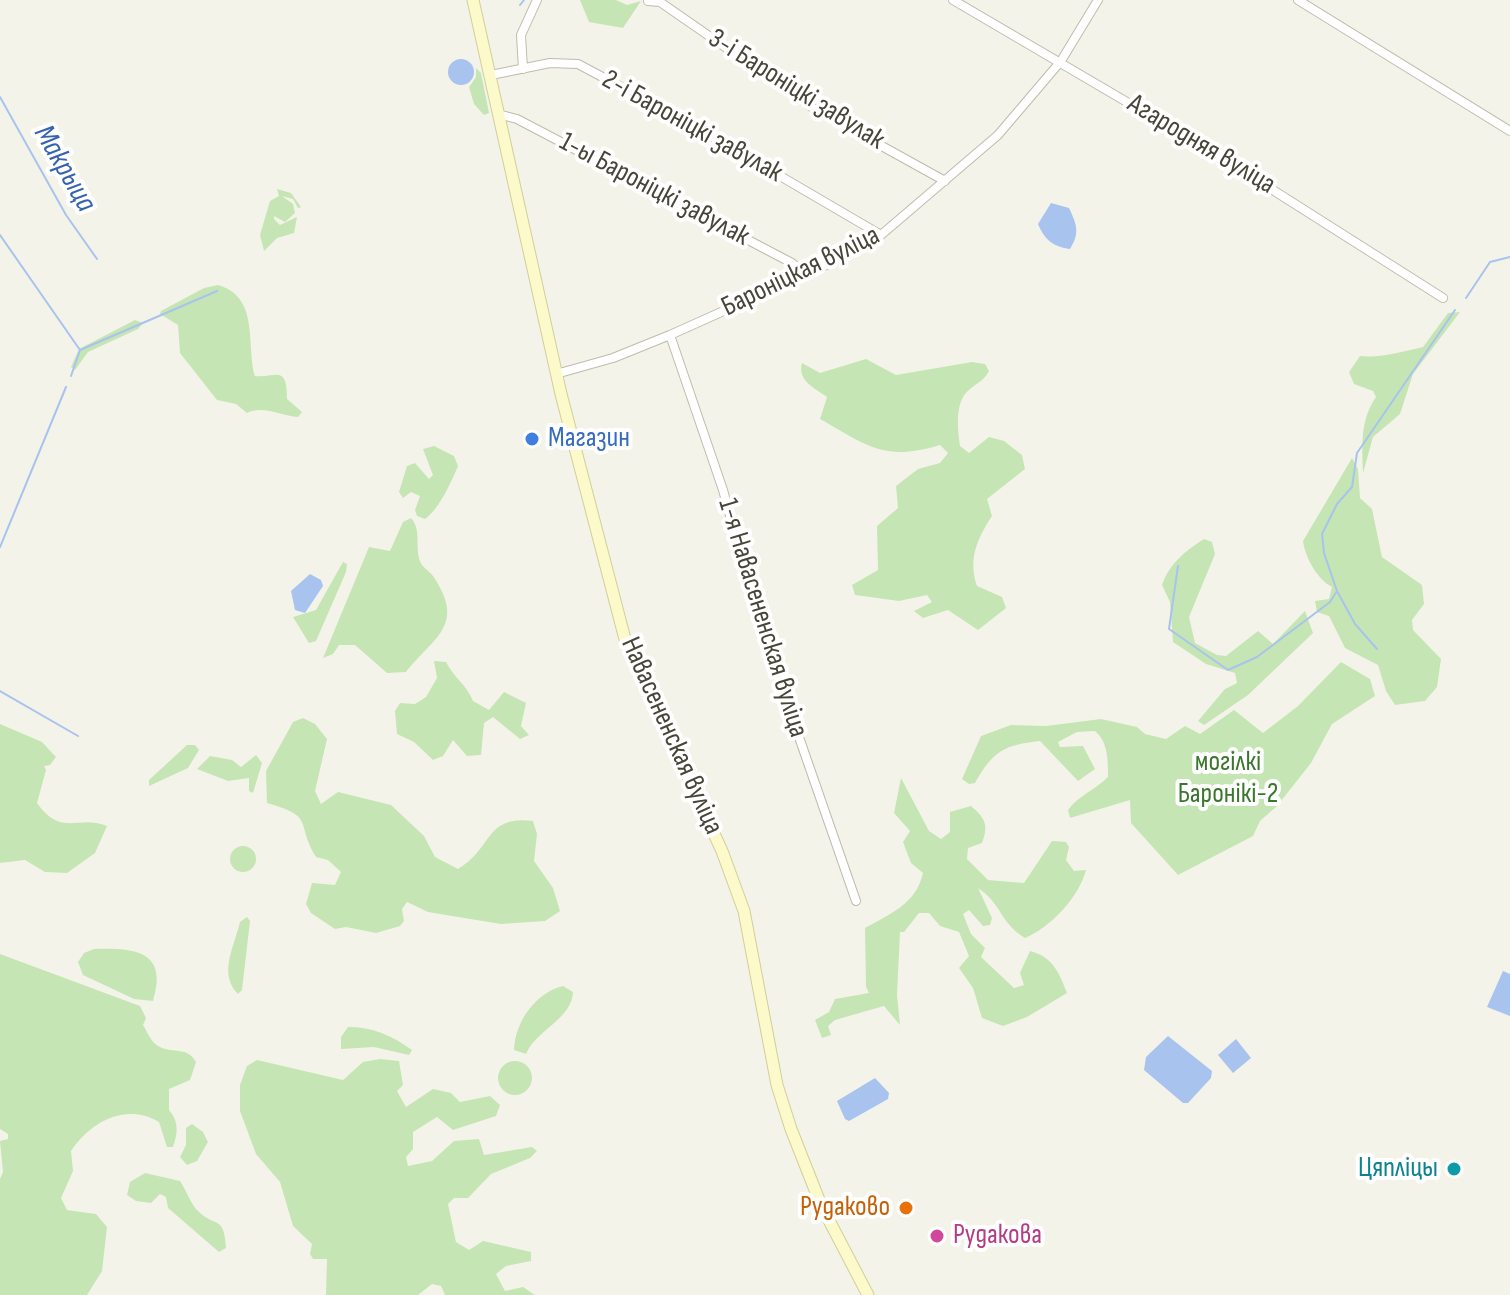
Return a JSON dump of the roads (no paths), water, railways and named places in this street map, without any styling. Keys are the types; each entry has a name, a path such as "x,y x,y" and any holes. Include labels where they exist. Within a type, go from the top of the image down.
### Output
{"main road":[{"name":"Навасененская вуліца","path":"473,0 556,374 626,643 722,851 744,911 777,1085 821,1205 868,1295"}],"street":[{"path":"523,69 521,35 525,19 537,0"},
{"name":"Агародняя вуліца","path":"953,0 1061,61 1340,230 1443,298"},
{"name":"Бароніцкая вуліца","path":"556,374 613,358 670,335 805,275 881,235 998,135 1061,61 1098,0"},
{"path":"1298,0 1510,131"},
{"name":"3-і Бароніцкі завулак","path":"648,1 660,2 813,108 945,181"},
{"name":"2-і Бароніцкі завулак","path":"491,75 550,63 578,64 698,128 881,235"},
{"name":"1-ы Бароніцкі завулак","path":"498,114 517,119 641,183 792,263 805,275"},
{"name":"1-я Навасененская вуліца","path":"670,335 723,490 760,625 856,901"}],"water":[{"path":"461,59 470,63 474,72 470,81 461,85 452,81 448,72 452,63"},
{"path":"1051,203 1069,208 1072,214 1076,233 1070,249 1050,241 1038,224"},
{"path":"310,574 321,580 323,586 305,613 295,610 291,591"},
{"path":"1503,971 1510,974 1510,1016 1487,1007"},
{"path":"1168,1036 1212,1071 1211,1078 1188,1103 1183,1103 1144,1070 1146,1057"},
{"path":"1236,1039 1251,1058 1233,1073 1218,1055"},
{"path":"875,1078 889,1093 888,1099 849,1121 845,1119 837,1101"}],"waterway":[{"path":"520,5 524,0"},
{"name":"Макрыца","path":"0,97 66,215 97,259"},
{"path":"0,235 80,350 71,376"},
{"path":"1466,298 1490,262 1510,257"},
{"path":"80,350 217,291"},
{"path":"1178,566 1169,629 1228,670 1257,657 1330,602 1337,591 1324,553 1322,534 1337,504 1352,487 1357,453 1455,310"},
{"path":"0,547 66,387"},
{"path":"1337,591 1355,624 1377,649"},
{"path":"0,691 78,736"}],"place":[{"name":"Магазин","path":"532,439"},
{"name":"Цяпліцы","path":"1454,1169"},
{"name":"Рудаково","path":"906,1208"},
{"name":"Рудакова","path":"937,1236"}],"park label":[{"name":"могілкі Баронікі-2","path":"1228,779"}]}
